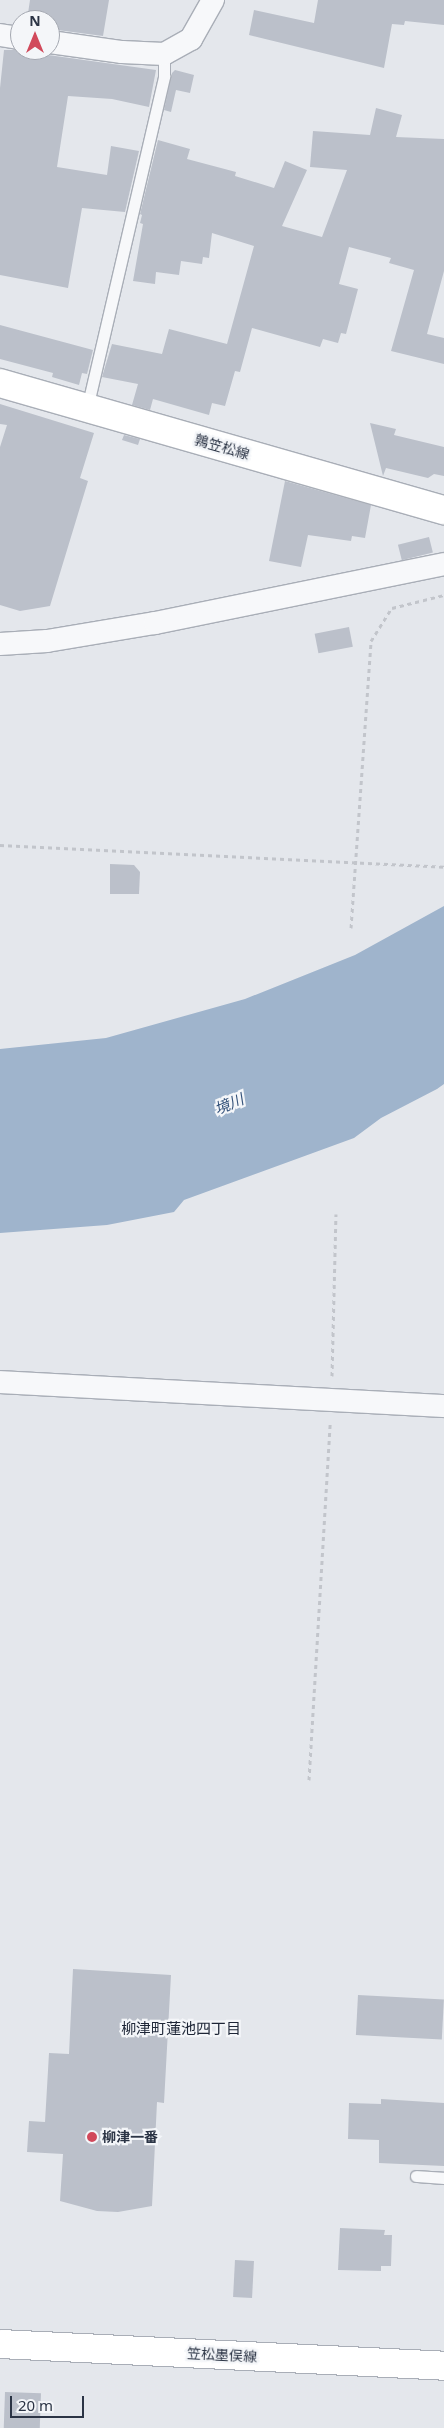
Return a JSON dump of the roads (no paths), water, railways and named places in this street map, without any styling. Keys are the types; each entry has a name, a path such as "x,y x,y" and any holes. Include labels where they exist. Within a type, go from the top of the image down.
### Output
{"main road":[{"name":"鶉笠松線","path":"1,385 444,510"},
{"name":"笠松墨俣線","path":"0,2344 444,2366"}],"street":[{"path":"60,43 122,52 164,54 191,39 213,0"},
{"path":"0,644 47,641 155,623 444,564"},
{"path":"0,1382 444,1406"}],"lane":[{"path":"87,409 164,76 164,54"},
{"path":"416,2176 444,2178"}],"water":[{"name":"境川","path":"444,906 444,1084 381,1118 354,1138 184,1200 174,1212 107,1225 0,1233 0,1049 106,1038 245,999 355,955"}],"place":[{"name":"柳津一番","path":"92,2137"}],"district":[{"name":"柳津町蓮池四丁目","path":"181,2029"}]}
